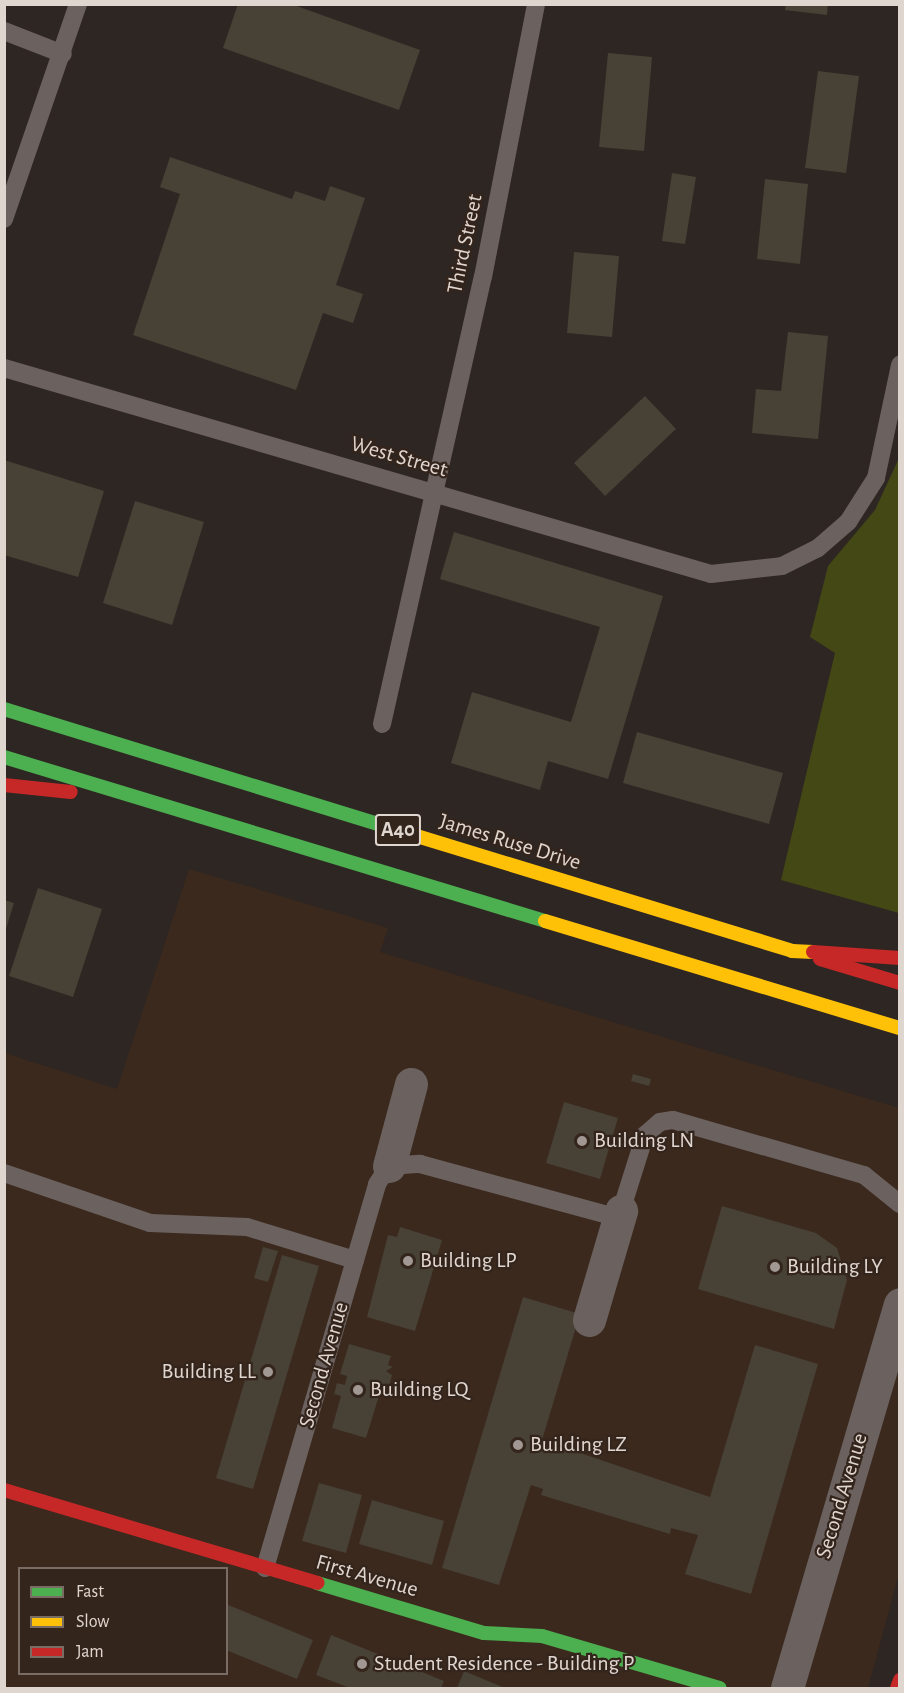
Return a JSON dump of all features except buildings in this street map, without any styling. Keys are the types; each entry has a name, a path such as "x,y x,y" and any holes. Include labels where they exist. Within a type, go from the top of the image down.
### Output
{"main road":[{"name":"James Ruse Drive","path":"4,709 900,983"},
{"name":"A40","path":"4,757 898,1028"},
{"path":"4,785 79,792 99,785"},
{"name":"A40","path":"792,951 900,958"},
{"name":"First Avenue","path":"4,1490 484,1633 542,1636 720,1689"},
{"path":"897,1689 900,1680"}],"street":[{"name":"Second Avenue","path":"389,1166 411,1084"},
{"path":"589,1320 621,1211"},
{"name":"Second Avenue","path":"787,1689 900,1304"}],"lane":[{"path":"4,219 63,54 78,4"},
{"name":"Third Street","path":"382,724 432,492 483,277 536,4"},
{"path":"4,31 63,54"},
{"name":"West Street","path":"4,368 711,574 782,566 818,548 848,522 876,478 900,365"},
{"path":"389,1166 420,1164 601,1217 621,1211 645,1136 660,1122 673,1120 864,1175 900,1204"},
{"name":"Second Avenue","path":"265,1568 377,1184 389,1166"},
{"path":"4,1173 150,1223 247,1227 355,1260"}],"shaded area":[{"path":"189,869 388,928 380,952 899,1108 899,1573 868,1688 5,1688 4,1053 117,1089"}],"green space":[{"path":"899,458 899,913 781,880 835,653 810,637 828,566 875,510"}],"traffic: fast":[{"path":"4,709 384,826"},
{"path":"4,757 545,921"},
{"path":"317,1583 484,1633 542,1636 720,1688"}],"traffic: slow":[{"path":"384,826 792,951 813,952"},
{"path":"545,921 900,1028"}],"traffic: jam":[{"path":"4,785 71,792"},
{"path":"813,952 900,958"},
{"path":"820,959 900,983"},
{"path":"4,1490 317,1583"},
{"path":"897,1688 900,1680"}],"place":[{"name":"Building LN","path":"582,1141"},
{"name":"Building LP","path":"408,1261"},
{"name":"Building LY","path":"775,1267"},
{"name":"Building LL","path":"268,1372"},
{"name":"Building LQ","path":"358,1390"},
{"name":"Building LZ","path":"518,1445"},
{"name":"Student Residence - Building P","path":"362,1664"}]}
